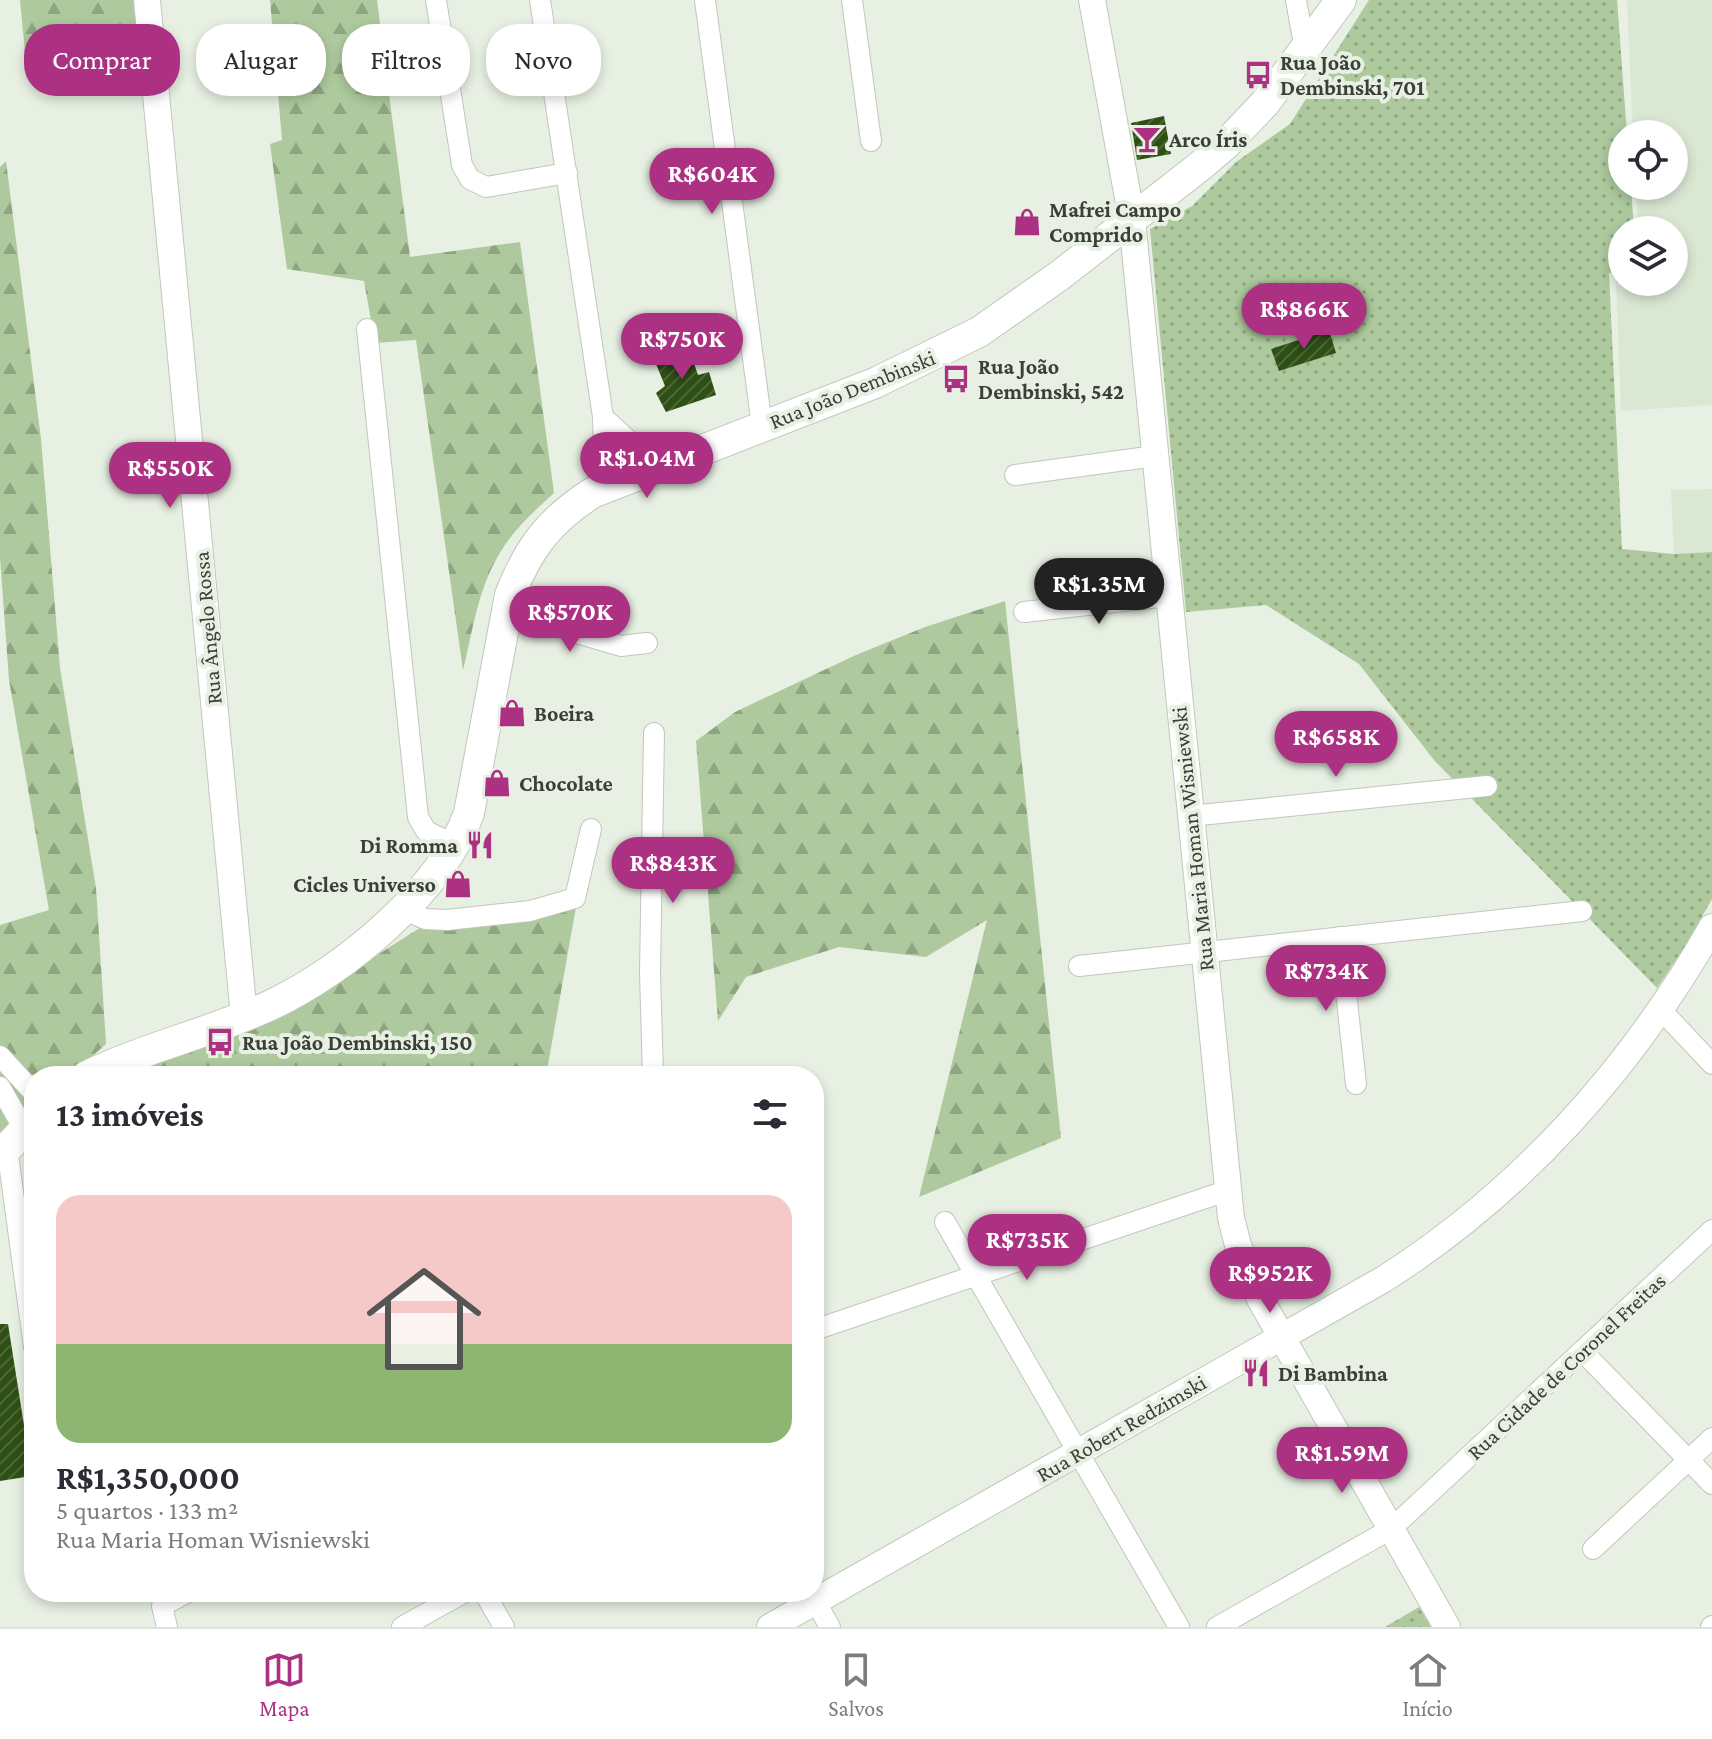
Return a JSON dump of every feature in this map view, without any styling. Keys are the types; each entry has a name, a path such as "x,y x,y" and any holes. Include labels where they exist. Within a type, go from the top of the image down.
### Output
{"main road":[{"name":"Rua João Dembinski","path":"111,1066 244,1016 302,989 333,968 428,885 455,845 474,794 510,595 534,544 552,522 592,493 875,383 968,339 1018,306 1132,220 1238,132 1265,103 1341,0"}],"street":[{"name":"Rua Ângelo Rossa","path":"147,0 244,1016"},
{"path":"436,0 462,165 470,179 486,187 567,173"},
{"path":"540,0 603,417 604,451 629,478"},
{"path":"705,0 762,426"},
{"path":"852,0 871,141"},
{"name":"Rua Maria Homan Wisniewski","path":"1092,0 1132,220 1226,1191 1238,1245 1260,1299 1447,1627"},
{"path":"1296,0 1305,50"},
{"path":"367,329 418,817 426,831 455,845"},
{"path":"1015,475 1155,456"},
{"path":"510,595 570,631 621,646 647,643"},
{"path":"1024,612 1168,596"},
{"path":"653,1066 650,973 654,733"},
{"path":"1190,816 1487,786"},
{"path":"403,909 435,921 517,913 575,898 591,829"},
{"path":"1079,966 1582,911"},
{"name":"Rua Robert Redzimski","path":"824,1591 1078,1453 1411,1261 1507,1185 1575,1118 1661,1010 1712,927"},
{"path":"1340,937 1356,1084"},
{"path":"1661,1010 1712,1064"},
{"path":"0,1056 24,1082"},
{"path":"0,1087 13,1137 24,1247"},
{"path":"824,1327 1226,1191"},
{"path":"945,1222 1179,1627"},
{"name":"Rua Cidade de Coronel Freitas","path":"1217,1627 1391,1529 1712,1230"},
{"path":"1582,1351 1712,1484"},
{"path":"1593,1549 1712,1438"},
{"path":"167,1627 162,1606 169,1602"},
{"path":"402,1627 447,1602"},
{"path":"490,1602 504,1627"},
{"name":"Rua Robert Redzimski","path":"770,1627 806,1602"},
{"path":"816,1602 830,1627"}],"shaded area":[{"path":"1627,0 1712,0 1712,405 1621,411 1617,296 1688,296 1688,216 1637,216 1637,200 1688,200 1688,120 1632,120"},
{"path":"1712,489 1712,552 1674,554 1671,490"}],"green space":[{"path":"20,0 137,0 139,24 24,24 24,41"},
{"path":"270,0 377,0 380,24 342,24 342,96 389,96 410,257 520,242 554,493 515,531 490,571 476,612 463,670 416,340 375,343 364,281 287,269 270,144 282,140 278,96 326,96 326,24 272,24"},
{"path":"1369,0 1617,0 1626,120 1608,120 1608,200 1632,200 1633,216 1608,216 1608,296 1622,549 1674,554 1712,552 1712,899 1657,988 1434,760 1359,664 1266,605 1186,612 1150,229 1192,206 1236,162 1290,124"},
{"path":"6,161 41,439 60,668 96,888 106,1044 81,1066 24,1066 24,1116 0,1136 0,925 49,910 9,680 0,557 0,167"},
{"path":"1005,601 1061,1138 919,1197 987,920 926,957 839,947 746,977 718,1021 696,741 735,712 856,655 925,627"},
{"path":"576,907 548,1066 154,1066 149,1062 355,969 426,924"},
{"path":"1419,1607 1431,1627 1385,1627"}],"building":[{"name":"Arco Íris","path":"1164,116 1171,154 1137,160 1131,123"},
{"path":"1329,330 1336,353 1279,371 1271,349"},
{"path":"689,349 698,375 709,372 716,395 666,412 656,393 665,386 654,359"},
{"path":"0,1324 8,1324 24,1425 24,1477 0,1481"}],"place":[{"name":"Rua João Dembinski, 701","path":"1258,75"},
{"name":"Arco Íris","path":"1147,139"},
{"name":"Mafrei Campo Comprido","path":"1027,222"},
{"name":"Rua João Dembinski, 542","path":"956,379"},
{"name":"Boeira","path":"512,713"},
{"name":"Chocolate","path":"497,783"},
{"name":"Di Romma","path":"480,845"},
{"name":"Cicles Universo","path":"458,884"},
{"name":"Rua João Dembinski, 150","path":"220,1042"},
{"name":"Di Bambina","path":"1256,1373"}]}
